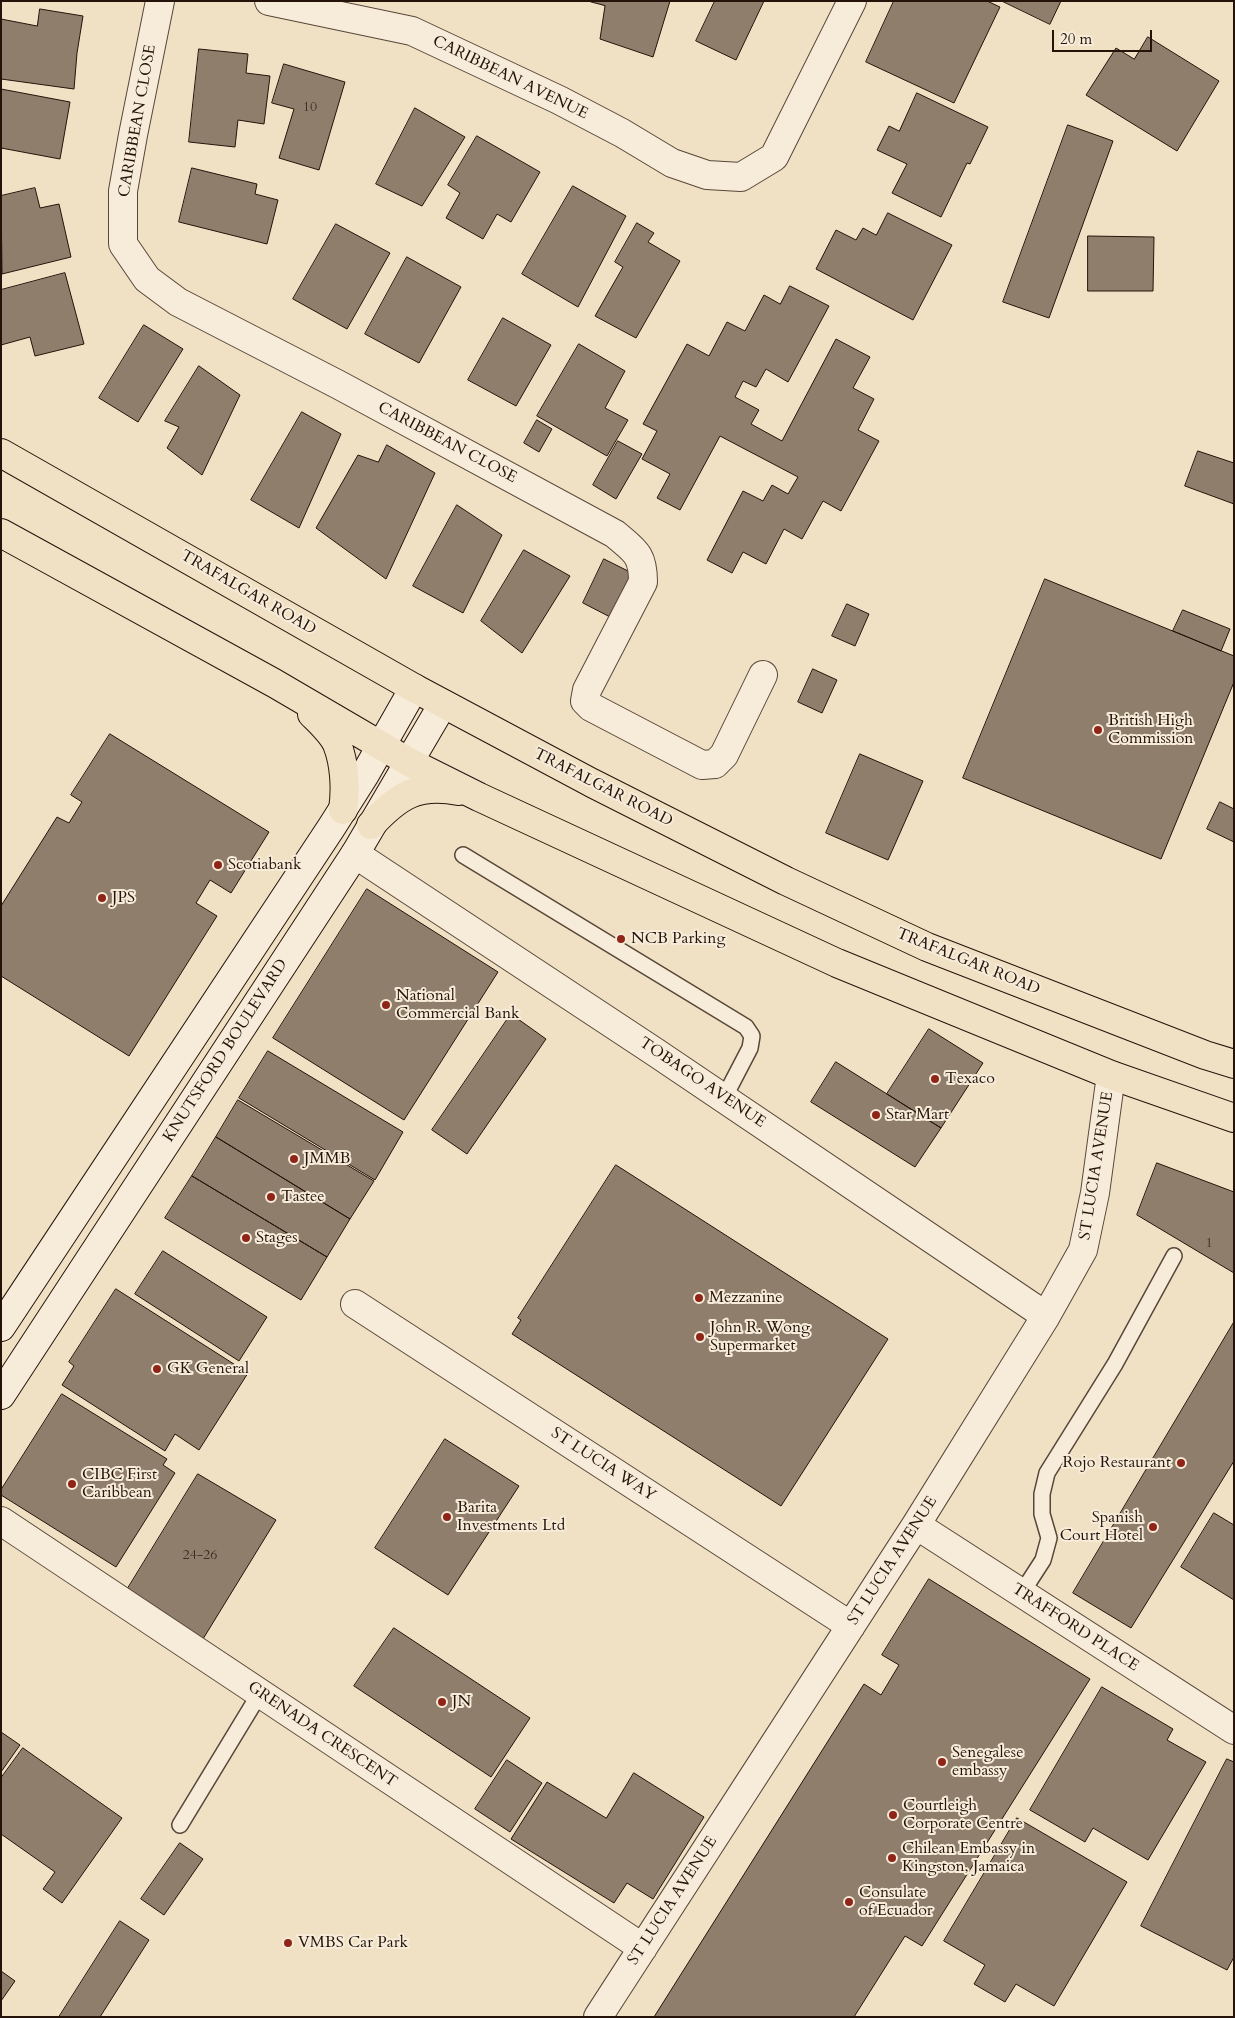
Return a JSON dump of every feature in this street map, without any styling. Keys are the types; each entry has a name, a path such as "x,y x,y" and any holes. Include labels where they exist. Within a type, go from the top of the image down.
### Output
{"main road":[{"name":"TRAFALGAR ROAD","path":"1,453 443,704 592,783 777,876 927,947 1205,1055 1234,1064"},
{"path":"1,534 274,683 409,762 480,797 837,963 1111,1074 1228,1116"},
{"path":"274,683 315,717 327,729 337,744 345,793 342,810"},
{"path":"371,825 389,806 404,795 426,789 446,789 480,797"}],"street":[{"name":"CARIBBEAN CLOSE","path":"160,1 123,191 123,244 146,279 178,302 339,384 615,534 638,553 643,567 643,582 587,690 585,701 591,707 702,765 715,764 724,755 763,675"},
{"name":"CARIBBEAN AVENUE","path":"269,1 412,31 558,100 672,163 707,175 741,177 774,157 852,1"},
{"path":"1,1327 342,810 414,688"},
{"name":"KNUTSFORD BOULEVARD","path":"1,1394 355,854 443,704"},
{"name":"TOBAGO AVENUE","path":"355,854 724,1098 1046,1316"},
{"name":"ST LUCIA AVENUE","path":"598,2017 916,1526 1046,1316 1083,1250 1095,1193 1111,1074"},
{"name":"ST LUCIA WAY","path":"355,1304 851,1626"},
{"name":"GRENADA CRESCENT","path":"1,1521 643,1948"},
{"name":"TRAFFORD PLACE","path":"916,1526 1234,1730"}],"lane":[{"path":"463,855 746,1027 752,1036 750,1048 724,1098"},
{"path":"1021,1594 1043,1560 1049,1538 1042,1514 1042,1494 1047,1473 1115,1364 1174,1256"},
{"path":"180,1825 260,1694"}],"building":[{"path":"588,1 670,1 653,57 600,39 605,6"},
{"path":"715,1 764,1 736,60 696,41"},
{"path":"894,1 987,1 1000,7 954,103 866,62"},
{"path":"1002,1 1061,1 1050,24"},
{"path":"40,9 83,16 74,89 1,79 1,19 37,26"},
{"path":"1148,37 1219,81 1177,151 1086,95 1116,48 1134,59"},
{"path":"199,49 248,54 246,73 270,76 264,124 238,120 235,147 189,142"},
{"path":"284,64 345,82 319,170 279,158 294,109 272,103"},
{"path":"1,89 70,102 60,159 1,148"},
{"path":"917,93 988,127 970,164 967,163 941,217 892,193 907,164 877,150 889,126 899,131"},
{"path":"415,108 465,137 422,206 376,184"},
{"path":"1068,125 1113,141 1049,318 1003,302"},
{"path":"477,136 540,172 511,222 497,214 483,239 446,218 460,193 448,185"},
{"path":"192,168 257,184 255,194 278,200 267,244 179,222"},
{"path":"573,186 626,216 578,307 522,274"},
{"path":"35,188 40,208 59,204 71,257 2,274 1,196"},
{"path":"888,213 952,245 913,320 816,269 836,230 856,240 863,228 876,235"},
{"path":"637,223 654,233 648,242 680,261 636,338 595,316 623,267 615,262"},
{"path":"336,224 390,253 347,329 293,299"},
{"path":"1088,236 1154,237 1153,291 1088,291"},
{"path":"407,257 461,287 419,363 365,334"},
{"path":"65,273 84,344 35,356 30,337 1,345 1,290"},
{"path":"790,286 829,306 788,382 766,369 756,387 743,381 735,397 759,410 751,424 782,441 836,339 870,357 853,388 874,399 858,430 879,441 841,511 823,501 802,539 784,529 766,564 743,552 732,573 707,560 743,491 763,501 772,485 788,494 798,477 720,436 680,510 657,498 670,474 642,459 657,431 643,424 687,344 709,356 727,322 745,331 764,295 780,304"},
{"path":"503,318 551,345 516,406 468,380"},
{"path":"144,325 183,349 138,422 99,398"},
{"path":"579,344 625,371 605,408 628,420 607,456 537,416"},
{"path":"199,366 240,395 202,475 167,448 179,427 165,421"},
{"path":"302,412 341,434 299,528 251,500"},
{"path":"537,420 552,429 539,452 524,443"},
{"path":"618,441 642,454 616,499 593,485"},
{"path":"387,445 435,473 386,579 316,528 358,455 378,462"},
{"path":"1198,451 1234,463 1234,504 1185,486"},
{"path":"457,505 502,535 463,613 413,586"},
{"path":"524,550 570,576 522,653 481,621"},
{"path":"604,559 636,575 614,619 583,603"},
{"name":"British High Commission","path":"1045,579 1234,656 1234,682 1161,859 963,778"},
{"path":"847,604 869,614 855,646 832,636"},
{"path":"1183,610 1230,629 1221,651 1173,631"},
{"path":"813,669 837,680 822,713 798,702"},
{"name":"JPS","path":"110,734 269,832 231,893 210,880 196,903 217,916 129,1056 1,976 1,906 57,817 69,823 82,802 71,795"},
{"path":"860,754 923,781 888,860 826,833"},
{"path":"1220,802 1234,809 1234,842 1207,829"},
{"name":"National Commercial Bank","path":"367,889 498,972 404,1120 273,1038"},
{"path":"511,1014 546,1039 467,1154 432,1130"},
{"name":"Texaco","path":"929,1029 983,1063 941,1128 887,1094"},
{"path":"268,1051 403,1132 375,1180 239,1098"},
{"name":"Star Mart","path":"836,1062 941,1128 915,1167 811,1102"},
{"name":"JMMB","path":"238,1100 374,1181 350,1219 216,1137"},
{"name":"Tastee","path":"216,1137 350,1219 327,1257 192,1176"},
{"path":"1157,1163 1234,1192 1234,1273 1137,1215"},
{"name":"John R. Wong Supermarket","path":"616,1165 888,1339 781,1506 512,1334 521,1320 518,1318"},
{"name":"Stages","path":"192,1176 327,1257 301,1300 165,1218"},
{"path":"163,1251 267,1317 239,1361 135,1294"},
{"name":"GK General","path":"116,1289 248,1373 199,1450 175,1434 165,1451 62,1385 74,1366 69,1362"},
{"name":"Spanish Court Hotel","path":"1234,1322 1234,1461 1131,1628 1073,1593"},
{"path":"62,1394 167,1459 163,1465 175,1473 116,1567 1,1495 1,1490"},
{"name":"Barita Investments Ltd","path":"445,1439 519,1486 448,1595 375,1548"},
{"path":"198,1474 276,1520 203,1639 125,1593"},
{"path":"1214,1513 1234,1525 1234,1600 1181,1567"},
{"name":"Courtleigh Corporate Centre","path":"929,1579 1090,1679 922,1946 905,1936 854,2017 654,2017 864,1684 881,1695 899,1665 882,1655"},
{"name":"JN","path":"394,1628 530,1718 491,1777 354,1686"},
{"path":"1102,1687 1173,1729 1167,1740 1206,1762 1148,1860 1093,1828 1085,1842 1030,1810"},
{"path":"1,1732 20,1745 1,1772"},
{"path":"23,1748 122,1818 62,1903 43,1889 55,1872 1,1834 1,1778"},
{"path":"1227,1759 1234,1762 1234,1957 1227,1970 1141,1926"},
{"path":"507,1760 542,1783 510,1832 475,1809"},
{"path":"634,1773 704,1817 653,1899 627,1883 614,1903 511,1839 547,1782 606,1818"},
{"path":"1017,1818 1127,1882 1054,2006 1016,1984 1005,2002 974,1984 985,1965 944,1941"},
{"path":"180,1843 203,1859 164,1915 141,1899"},
{"path":"120,1921 149,1940 100,2017 59,2017"},
{"path":"1,1971 15,1981 1,2001"}],"place":[{"name":"British High Commission","path":"1098,730"},
{"name":"Scotiabank","path":"218,865"},
{"name":"JPS","path":"102,898"},
{"name":"NCB Parking","path":"621,939"},
{"name":"National Commercial Bank","path":"386,1005"},
{"name":"Texaco","path":"935,1079"},
{"name":"Star Mart","path":"876,1115"},
{"name":"JMMB","path":"294,1159"},
{"name":"Tastee","path":"271,1197"},
{"name":"Stages","path":"246,1238"},
{"name":"Mezzanine","path":"699,1298"},
{"name":"John R. Wong Supermarket","path":"700,1337"},
{"name":"GK General","path":"157,1369"},
{"name":"Rojo Restaurant","path":"1181,1463"},
{"name":"CIBC First Caribbean","path":"72,1484"},
{"name":"Barita Investments Ltd","path":"447,1517"},
{"name":"Spanish Court Hotel","path":"1153,1527"},
{"name":"JN","path":"442,1702"},
{"name":"Senegalese embassy","path":"942,1762"},
{"name":"Courtleigh Corporate Centre","path":"893,1815"},
{"name":"Chilean Embassy in Kingston, Jamaica","path":"892,1858"},
{"name":"Consulate of Ecuador","path":"849,1902"},
{"name":"VMBS Car Park","path":"288,1943"}]}
